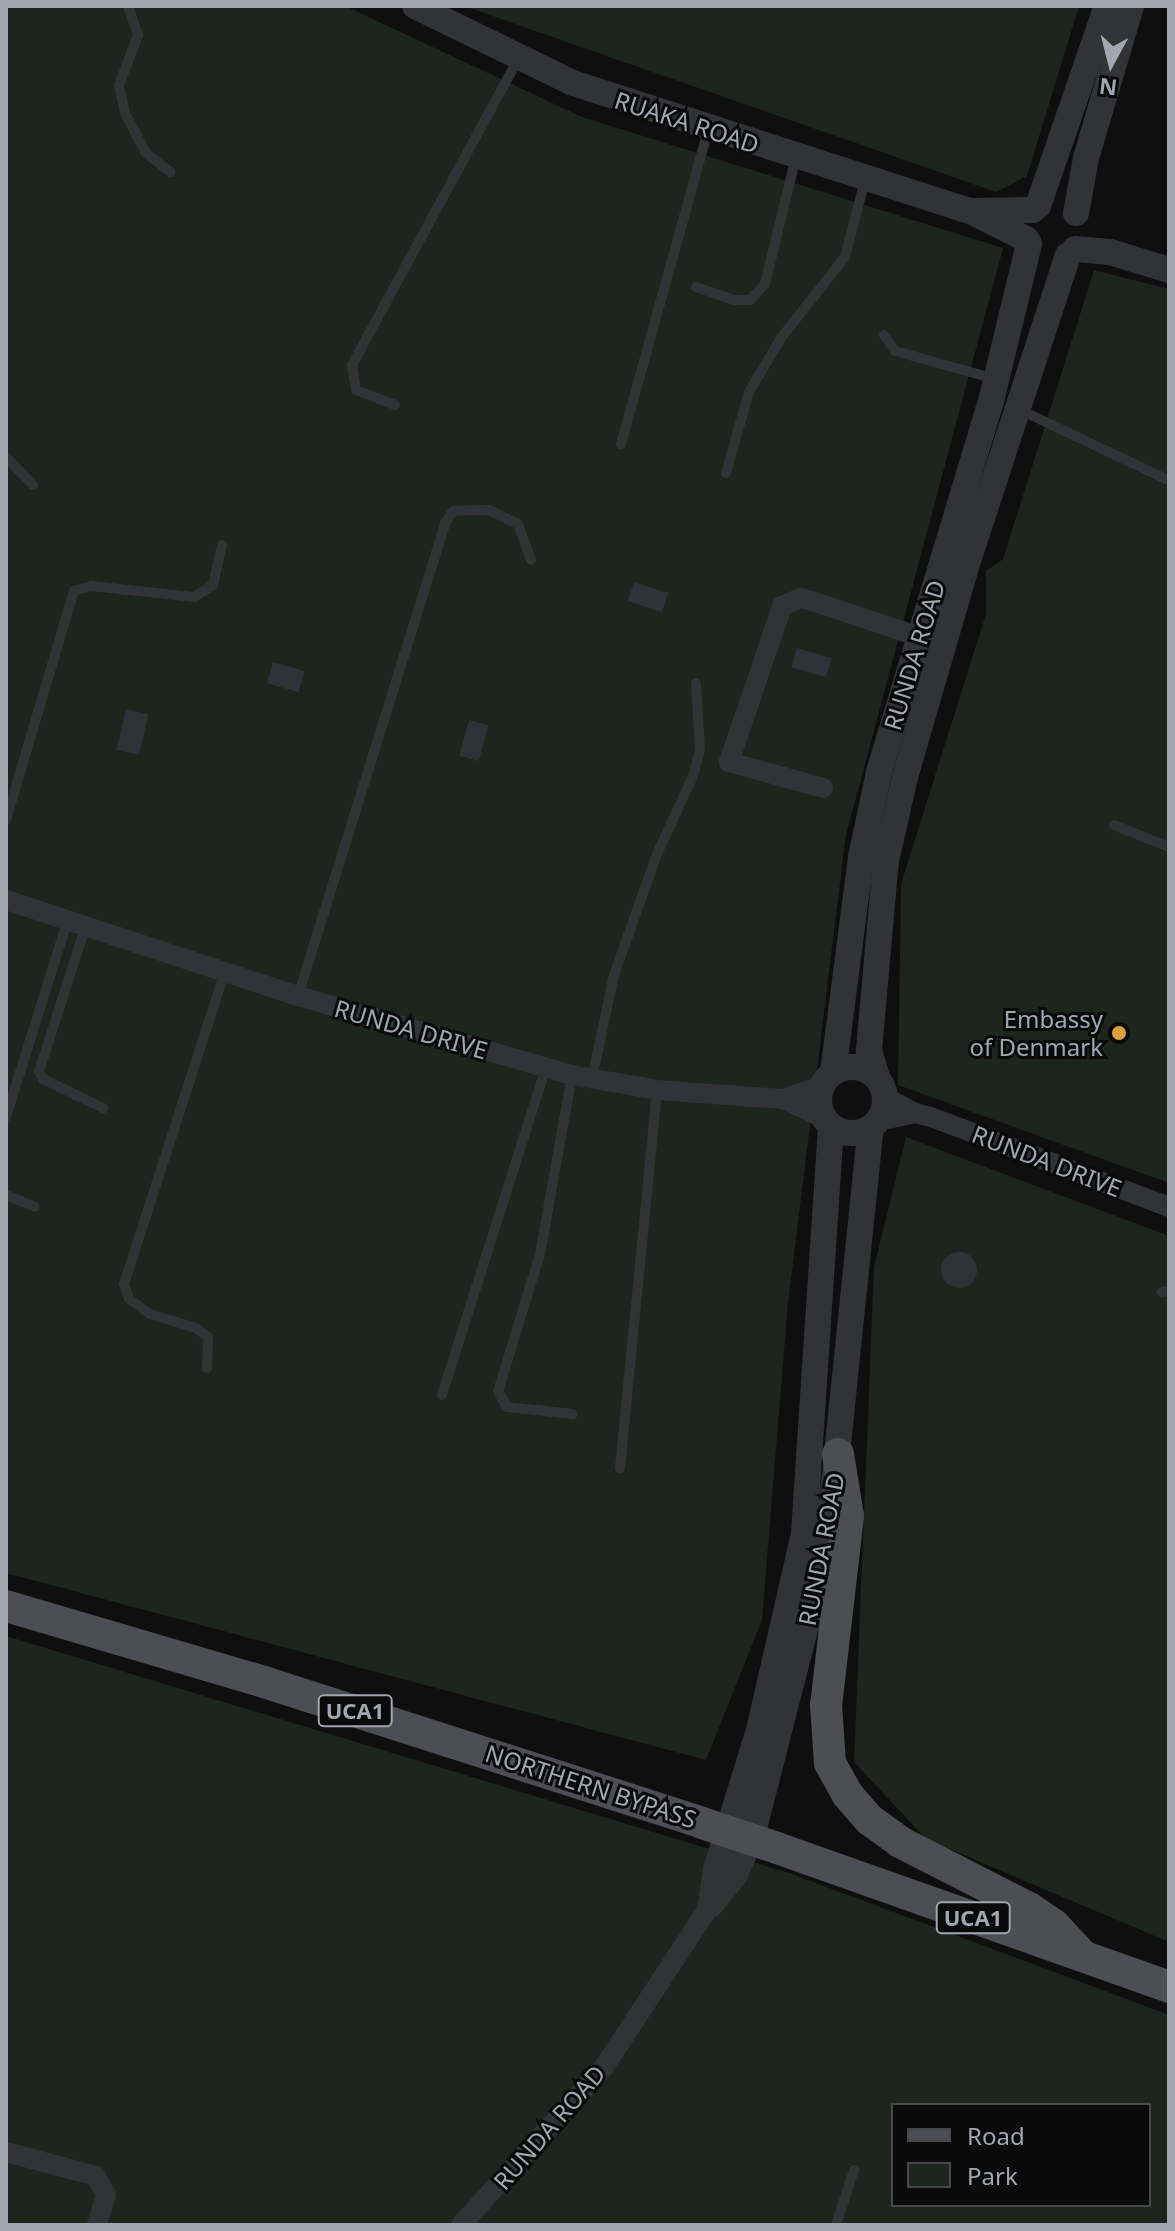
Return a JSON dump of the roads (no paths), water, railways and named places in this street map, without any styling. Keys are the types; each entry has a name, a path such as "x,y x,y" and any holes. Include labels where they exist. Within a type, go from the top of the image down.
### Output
{"main road":[{"path":"838,1454 848,1516 827,1691 830,1763 870,1820 900,1842 1029,1908 1054,1925 1083,1956"},
{"name":"NORTHERN BYPASS","path":"6,1606 264,1682 702,1823 1169,1987"}],"street":[{"name":"RUAKA ROAD","path":"415,6 450,14 519,58 573,83 708,131 970,211 1027,242"},
{"path":"1075,236 1043,257 1027,242 1026,221 1036,208 1107,6"},
{"name":"RUNDA ROAD","path":"461,2225 604,2067 711,1904 735,1874 752,1836 828,1541 878,1106 869,1050 886,861 925,705 1016,408 1075,236 1086,158 1131,6"},
{"path":"1036,208 1064,203 1075,236 1110,252 1169,270"},
{"name":"RUAKA ROAD","path":"970,211 1036,208"},
{"name":"RUNDA ROAD","path":"828,1079 861,857 879,772 997,380 1027,242"},
{"path":"823,788 729,762 782,606 801,598 920,637"},
{"name":"RUNDA DRIVE","path":"6,900 298,996 582,1077 657,1090 783,1099 853,1134 878,1106"},
{"name":"RUNDA DRIVE","path":"828,1079 860,1068 878,1106"},
{"path":"783,1099 828,1079"},
{"path":"827,1122 818,1097 828,1079"},
{"name":"RUNDA DRIVE","path":"878,1106 915,1113 1169,1207"},
{"name":"RUNDA ROAD","path":"711,1904 716,1869 759,1730 804,1533 827,1122"},
{"path":"6,2152 96,2176 106,2195 97,2225"}],"lane":[{"path":"128,6 138,35 119,85 125,113 146,153 170,172"},
{"path":"395,405 356,390 352,365 519,58"},
{"path":"621,444 708,131"},
{"path":"696,287 734,300 750,300 765,284 796,157"},
{"path":"726,473 749,392 781,338 845,257 866,178"},
{"path":"884,335 895,351 997,380"},
{"path":"1016,408 1168,480"},
{"path":"6,457 33,485"},
{"path":"298,996 445,523 453,511 489,510 518,524 531,560"},
{"path":"6,820 74,591 92,586 194,597 213,585 222,545"},
{"path":"573,1414 507,1407 498,1391 540,1254 582,1077 614,975 657,854 693,776 700,750 696,683"},
{"path":"1114,825 1169,847"},
{"path":"77,922 39,1071 43,1079 103,1108"},
{"path":"6,1117 77,922"},
{"path":"207,1368 208,1337 196,1328 150,1314 129,1299 124,1284 225,971"},
{"path":"442,1395 546,1068"},
{"path":"620,1468 657,1090"},
{"path":"6,1195 35,1207"},
{"path":"836,2225 854,2170"}],"place":[{"name":"Embassy of Denmark","path":"1119,1033"}]}
